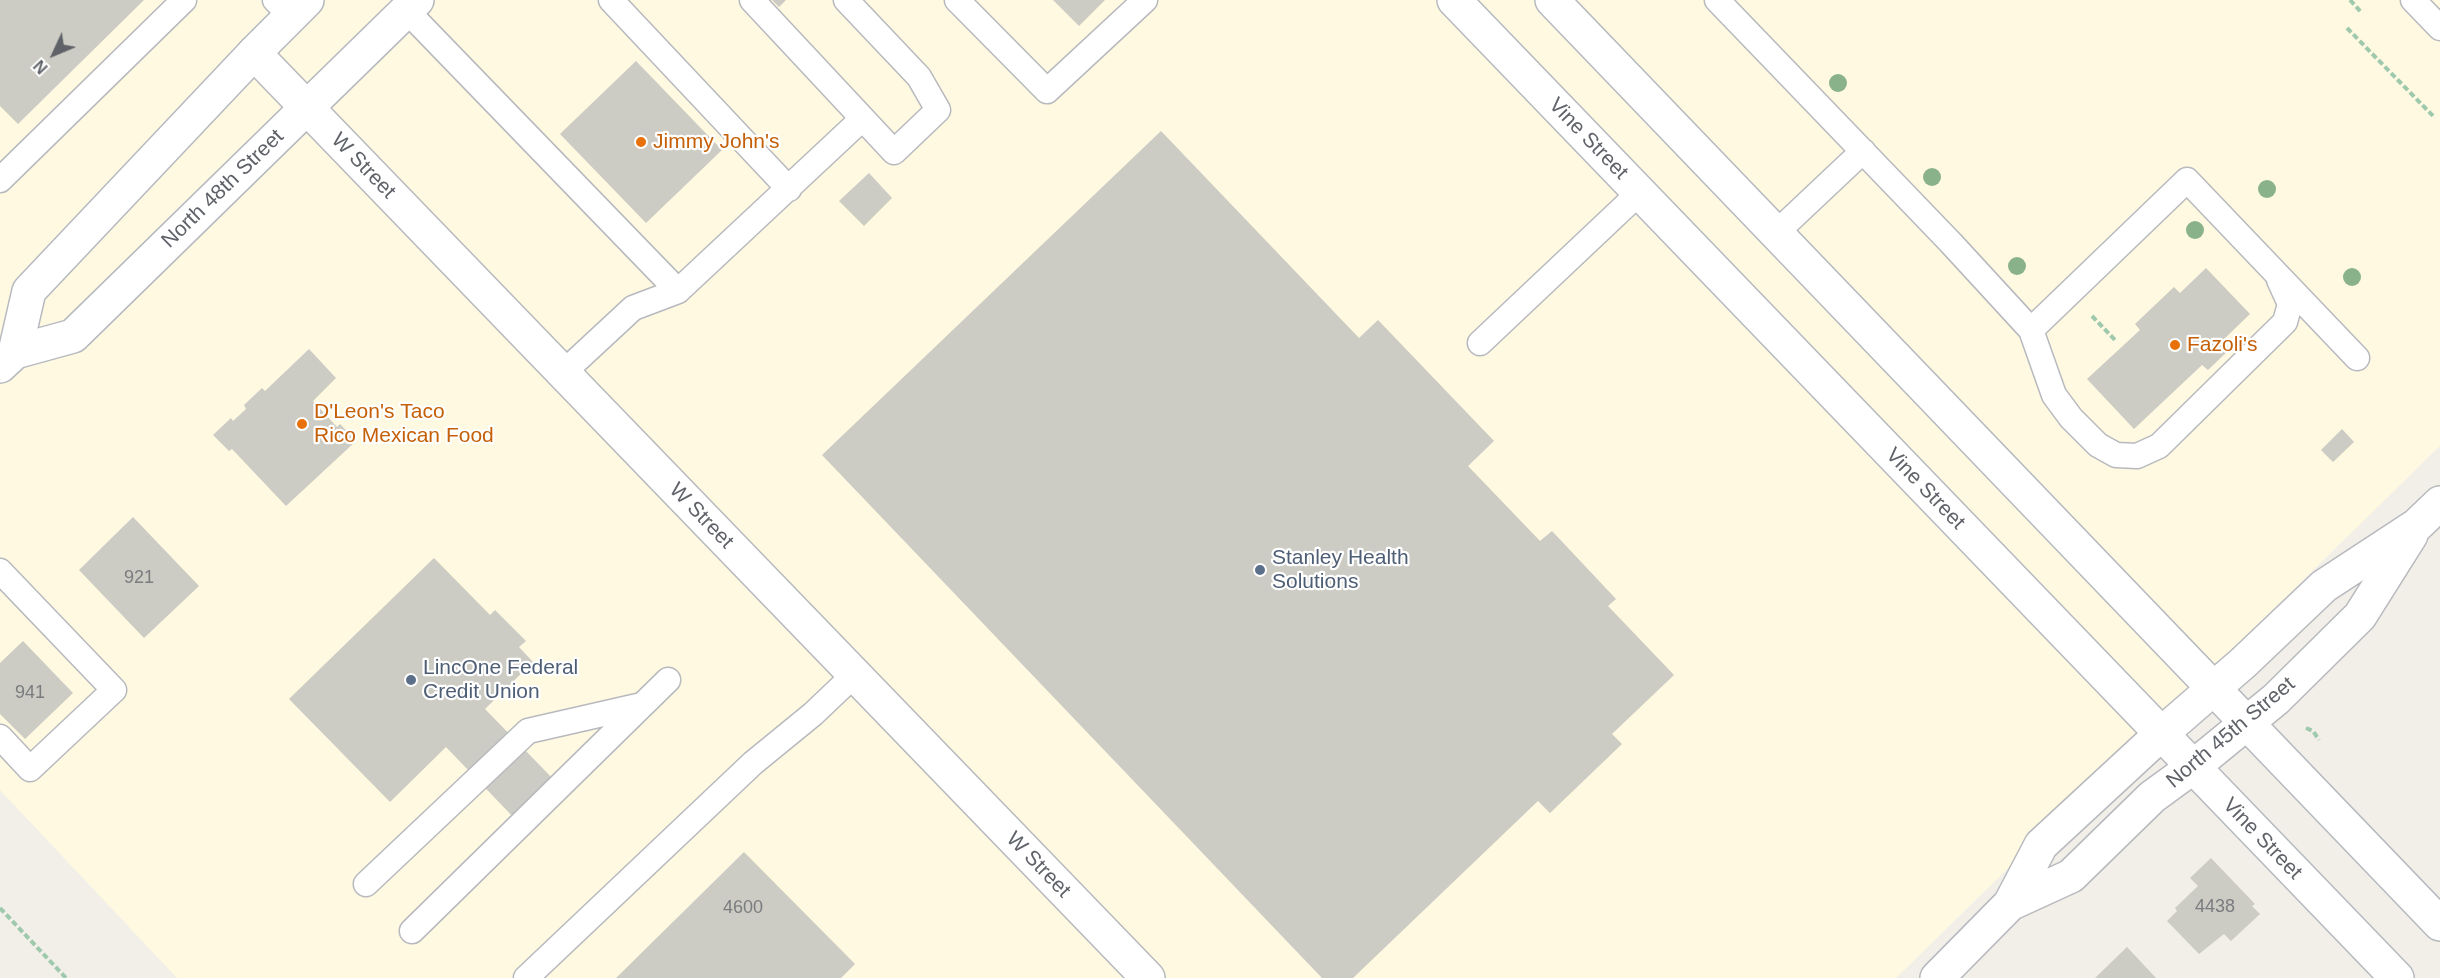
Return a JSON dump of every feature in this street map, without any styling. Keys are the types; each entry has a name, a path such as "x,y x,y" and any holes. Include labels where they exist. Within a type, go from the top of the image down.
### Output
{"main road":[{"name":"Vine Street","path":"1454,0 2397,978"},
{"path":"1552,0 2440,924"},
{"name":"North 48th Street","path":"5,351 29,291 254,53 291,5"},
{"name":"North 48th Street","path":"5,351 73,336 412,5"},
{"name":"W Street","path":"254,53 1148,978"},
{"name":"North 45th Street","path":"2010,904 2071,876 2152,797 2193,767 2276,699 2360,616 2429,514"},
{"name":"North 45th Street","path":"1937,978 2010,904 2042,845 2324,586 2429,514"}],"lane":[{"path":"0,180 184,0"},
{"path":"611,0 789,189"},
{"path":"752,0 894,152 938,110 919,77 846,0"},
{"path":"957,0 1047,91 1145,0"},
{"path":"1717,0 2031,330 2054,395 2071,418 2098,445 2116,455 2137,456 2159,446 2285,322 2290,304 2276,271"},
{"path":"2413,0 2440,28"},
{"path":"412,5 678,291"},
{"path":"563,374 633,308 678,291 862,119"},
{"path":"1776,233 1863,151"},
{"path":"2031,330 2187,180 2357,358"},
{"path":"1480,343 1640,192"},
{"path":"0,737 30,770 114,690 4,583"},
{"path":"526,978 753,763 813,714 854,675"},
{"path":"412,931 668,680"},
{"path":"366,884 528,731 643,705"}],"path":[{"path":"2350,0 2362,13"},
{"path":"2347,28 2435,118"},
{"path":"2091,315 2116,341"},
{"path":"0,908 66,978"}],"shaded area":[{"path":"0,0 2440,0 2440,446 1896,978 177,978 0,790"}],"building":[{"path":"0,0 144,0 18,124 0,106"},
{"path":"772,0 786,0 779,7"},
{"path":"1053,0 1105,0 1079,26"},
{"name":"Jimmy John's","path":"636,61 722,150 646,223 560,134"},
{"name":"Stanley Health Solutions","path":"1161,131 1359,338 1378,320 1494,441 1468,466 1540,541 1552,531 1616,599 1608,606 1674,675 1612,734 1622,744 1550,813 1538,801 1353,978 1322,978 822,455"},
{"path":"869,173 892,198 864,226 839,201"},
{"name":"Fazoli's","path":"2206,268 2250,314 2222,341 2230,349 2208,370 2202,365 2134,429 2087,379 2140,330 2135,324 2174,287 2180,293"},
{"path":"309,349 336,378 313,401 337,427 340,424 356,441 286,506 232,449 229,451 213,435 231,418 233,421 246,409 244,405 262,388 265,391"},
{"path":"2342,429 2354,442 2333,462 2321,450"},
{"path":"133,517 199,586 144,638 79,570"},
{"name":"LincOne Federal Credit Union","path":"434,558 490,615 495,610 526,641 519,647 533,662 485,709 557,783 517,821 446,747 390,802 289,699"},
{"path":"23,641 73,693 25,739 0,714 0,663"},
{"path":"744,852 855,964 841,978 616,978"},
{"path":"2211,858 2255,904 2252,906 2260,914 2231,941 2224,934 2199,954 2167,921 2177,911 2175,908 2198,886 2190,878"},
{"path":"2127,947 2156,978 2095,978"}],"place":[{"name":"Jimmy John's","path":"641,142"},
{"name":"Fazoli's","path":"2175,345"},
{"name":"D'Leon's Taco Rico Mexican Food","path":"302,424"},
{"name":"Stanley Health Solutions","path":"1260,570"},
{"name":"LincOne Federal Credit Union","path":"411,680"}]}
